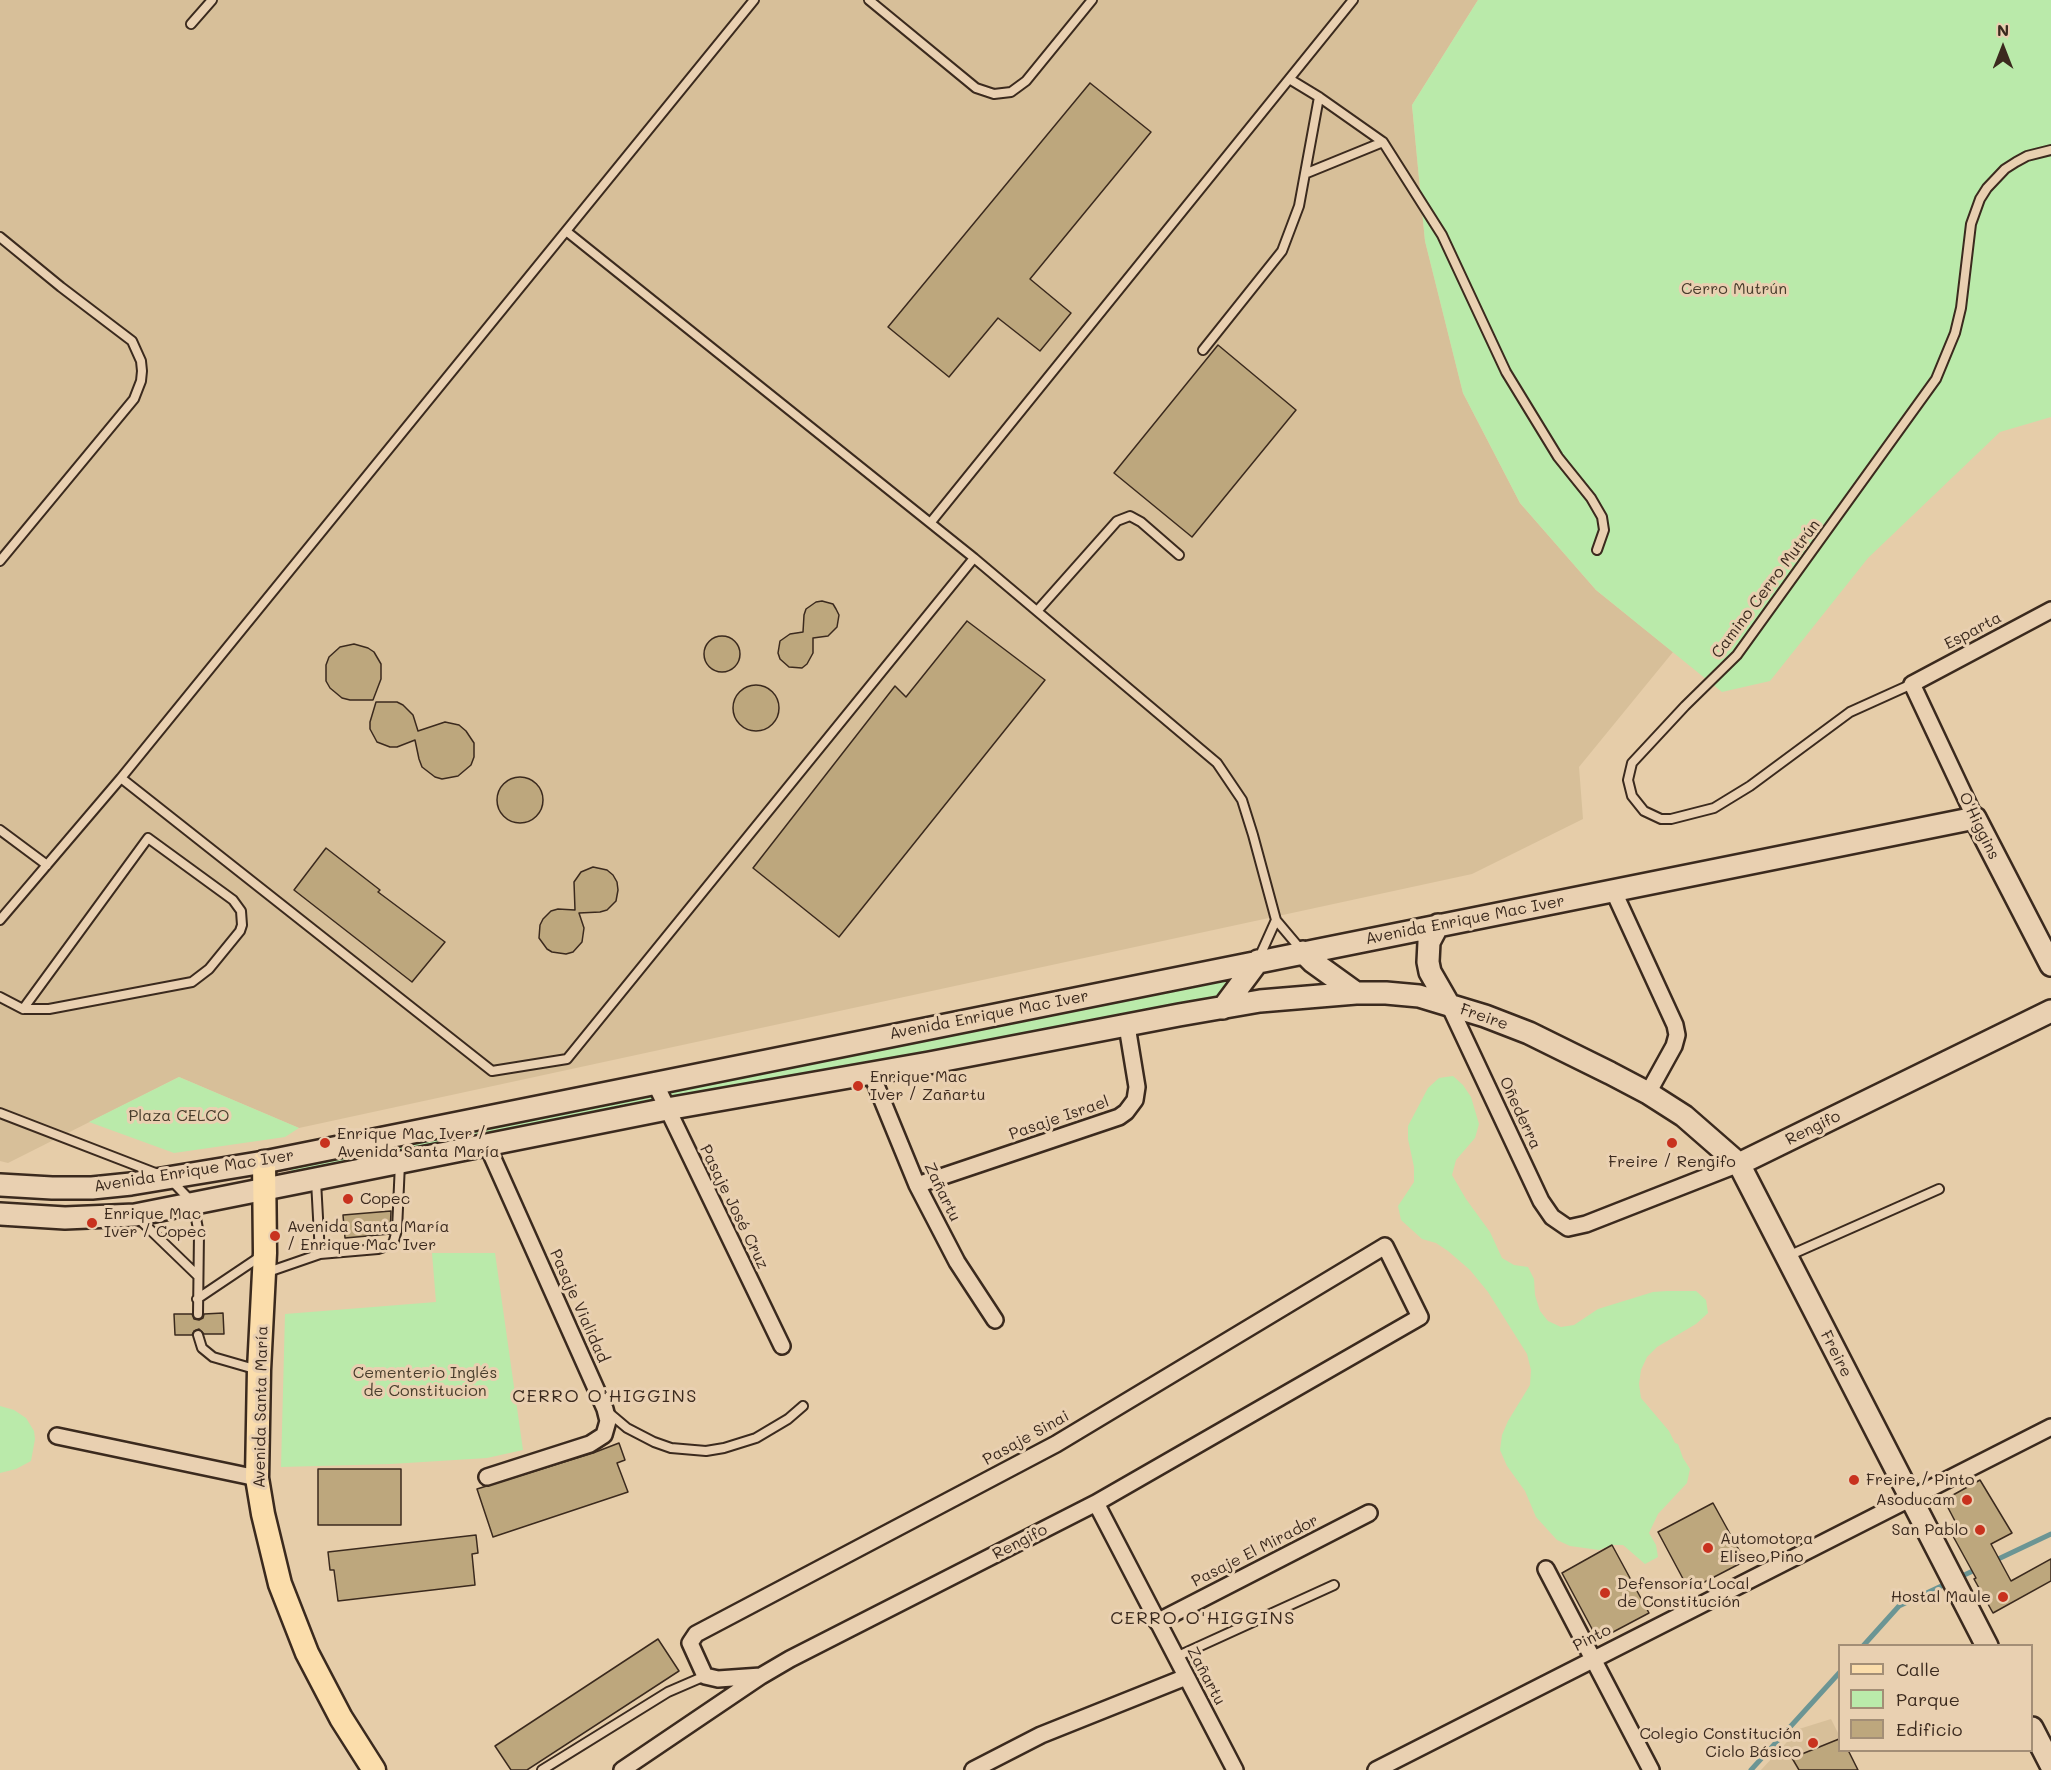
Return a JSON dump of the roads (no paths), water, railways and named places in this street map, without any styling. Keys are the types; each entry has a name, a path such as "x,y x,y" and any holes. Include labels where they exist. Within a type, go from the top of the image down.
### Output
{"main road":[{"name":"Avenida Enrique Mac Iver","path":"0,1185 92,1188 264,1162 1975,818"},
{"name":"O'Higgins","path":"1975,818 2051,965"},
{"path":"1438,925 1429,942 1428,962 1430,972 1449,1005"},
{"path":"1303,952 1312,962 1356,993"},
{"path":"1223,1008 1257,961"},
{"name":"Avenida Enrique Mac Iver","path":"0,1214 66,1218 135,1215 667,1109 1260,1001 1356,993 1386,993 1419,996 1449,1005"},
{"name":"Freire","path":"1449,1005 1528,1033 1648,1093 1684,1116 1739,1164 1987,1644"},
{"name":"Rengifo","path":"1739,1164 2051,1011"},
{"path":"920,1029 929,1063"},
{"name":"Avenida Santa María","path":"264,1162 264,1263 257,1478 271,1549 292,1619 323,1686 374,1770"},
{"path":"2033,1732 2051,1765"}],"street":[{"name":"Esparta","path":"1912,684 2051,610"},
{"name":"O'Higgins","path":"1912,684 1975,818"},
{"path":"1613,890 1675,1026 1677,1035 1674,1046 1648,1093"},
{"name":"Oñederra","path":"1449,1005 1541,1202 1552,1217 1568,1228"},
{"name":"Pasaje Israel","path":"917,1185 1119,1117 1126,1112 1135,1100 1137,1088 1127,1026"},
{"name":"Zañartu","path":"870,1073 917,1185 957,1262 995,1320"},
{"name":"Pasaje José Cruz","path":"655,1083 782,1346"},
{"name":"Pasaje Vialidad","path":"487,1145 605,1409"},
{"name":"Rengifo","path":"1568,1228 1586,1224 1739,1164"},
{"name":"Pasaje Sinai","path":"705,1676 690,1643 696,1634 1056,1444 1385,1246 1420,1317"},
{"name":"Rengifo","path":"622,1770 761,1676 790,1659 1096,1503 1420,1317"},
{"path":"487,1477 597,1441 607,1428 605,1409"},
{"name":"Pinto","path":"1376,1770 2051,1427"},
{"path":"57,1436 257,1478"},
{"name":"Zañartu","path":"1096,1503 1235,1770"},
{"name":"Pasaje El Mirador","path":"1158,1622 1369,1513"},
{"path":"1546,1569 1651,1770"},
{"path":"705,1676 718,1679 761,1676"},
{"path":"973,1770 1041,1735 1186,1677"}],"lane":[{"path":"191,24 212,0"},
{"path":"0,921 121,778 754,0"},
{"path":"869,0 976,88 994,94 1011,92 1026,81 1092,0"},
{"path":"931,522 1291,80 1353,0"},
{"path":"1291,80 1383,142 1442,235 1506,372 1558,456 1591,498 1602,517 1604,531 1597,550"},
{"path":"1203,350 1282,251 1299,206 1319,97"},
{"path":"1306,173 1383,142"},
{"name":"Camino Cerro Mutrún","path":"1912,684 1850,712 1750,786 1714,808 1671,819 1661,819 1644,811 1632,796 1628,780 1632,763 1737,655 1936,379 1955,333 1961,308 1971,224 1980,199 1987,188 2005,169 2016,162 2027,156 2051,150"},
{"path":"566,231 931,522 1038,610 1217,764 1242,800 1276,920 1303,952"},
{"path":"0,237 132,341 141,361 142,371 134,399 0,561"},
{"path":"1038,610 1117,521 1130,516 1141,522 1179,555"},
{"path":"121,778 492,1071 567,1059 974,558"},
{"path":"0,830 46,865"},
{"path":"0,997 23,1009 49,1009 192,982 209,969 240,932 241,911 233,900 148,838 23,1009"},
{"path":"1257,961 1276,920"},
{"path":"0,1113 170,1178 193,1203 199,1234 198,1314"},
{"path":"197,1299 264,1263 320,1254 378,1249 393,1244 397,1230 400,1162"},
{"path":"316,1179 320,1254"},
{"path":"1787,1257 1939,1190"},
{"path":"135,1215 197,1275"},
{"path":"198,1335 202,1348 213,1357 259,1370"},
{"path":"605,1409 627,1428 654,1442 671,1448 706,1450 724,1448 756,1438 788,1419 802,1406"},
{"path":"1176,1657 1334,1585"},
{"path":"543,1770 668,1692 705,1676"}],"waterway":[{"path":"1994,1561 2051,1534"},
{"path":"1958,1578 1977,1569"},
{"path":"1865,1644 1899,1606 1950,1582"},
{"path":"1751,1770 1838,1674"}],"place":[{"name":"Enrique Mac Iver / Zañartu","path":"858,1086"},
{"name":"Enrique Mac Iver / Avenida Santa María","path":"325,1143"},
{"name":"Freire / Rengifo","path":"1672,1143"},
{"name":"Copec","path":"348,1199"},
{"name":"Enrique Mac Iver / Copec","path":"92,1223"},
{"name":"Avenida Santa María / Enrique Mac Iver","path":"275,1236"},
{"name":"Freire / Pinto","path":"1854,1480"},
{"name":"Asoducam","path":"1967,1500"},
{"name":"San Pablo","path":"1980,1530"},
{"name":"Automotora Eliseo Pino","path":"1708,1548"},
{"name":"Defensoría Local de Constitución","path":"1605,1593"},
{"name":"Hostal Maule","path":"2003,1597"},
{"name":"Colegio Constitución Ciclo Básico","path":"1813,1743"}],"district":[{"name":"CERRO O'HIGGINS","path":"605,1396"},
{"name":"CERRO O'HIGGINS","path":"1203,1618"}],"park label":[{"name":"Cerro Mutrún","path":"1734,289"},
{"name":"Plaza CELCO","path":"179,1116"},
{"name":"Cementerio Inglés de Constitucion","path":"425,1382"}]}
